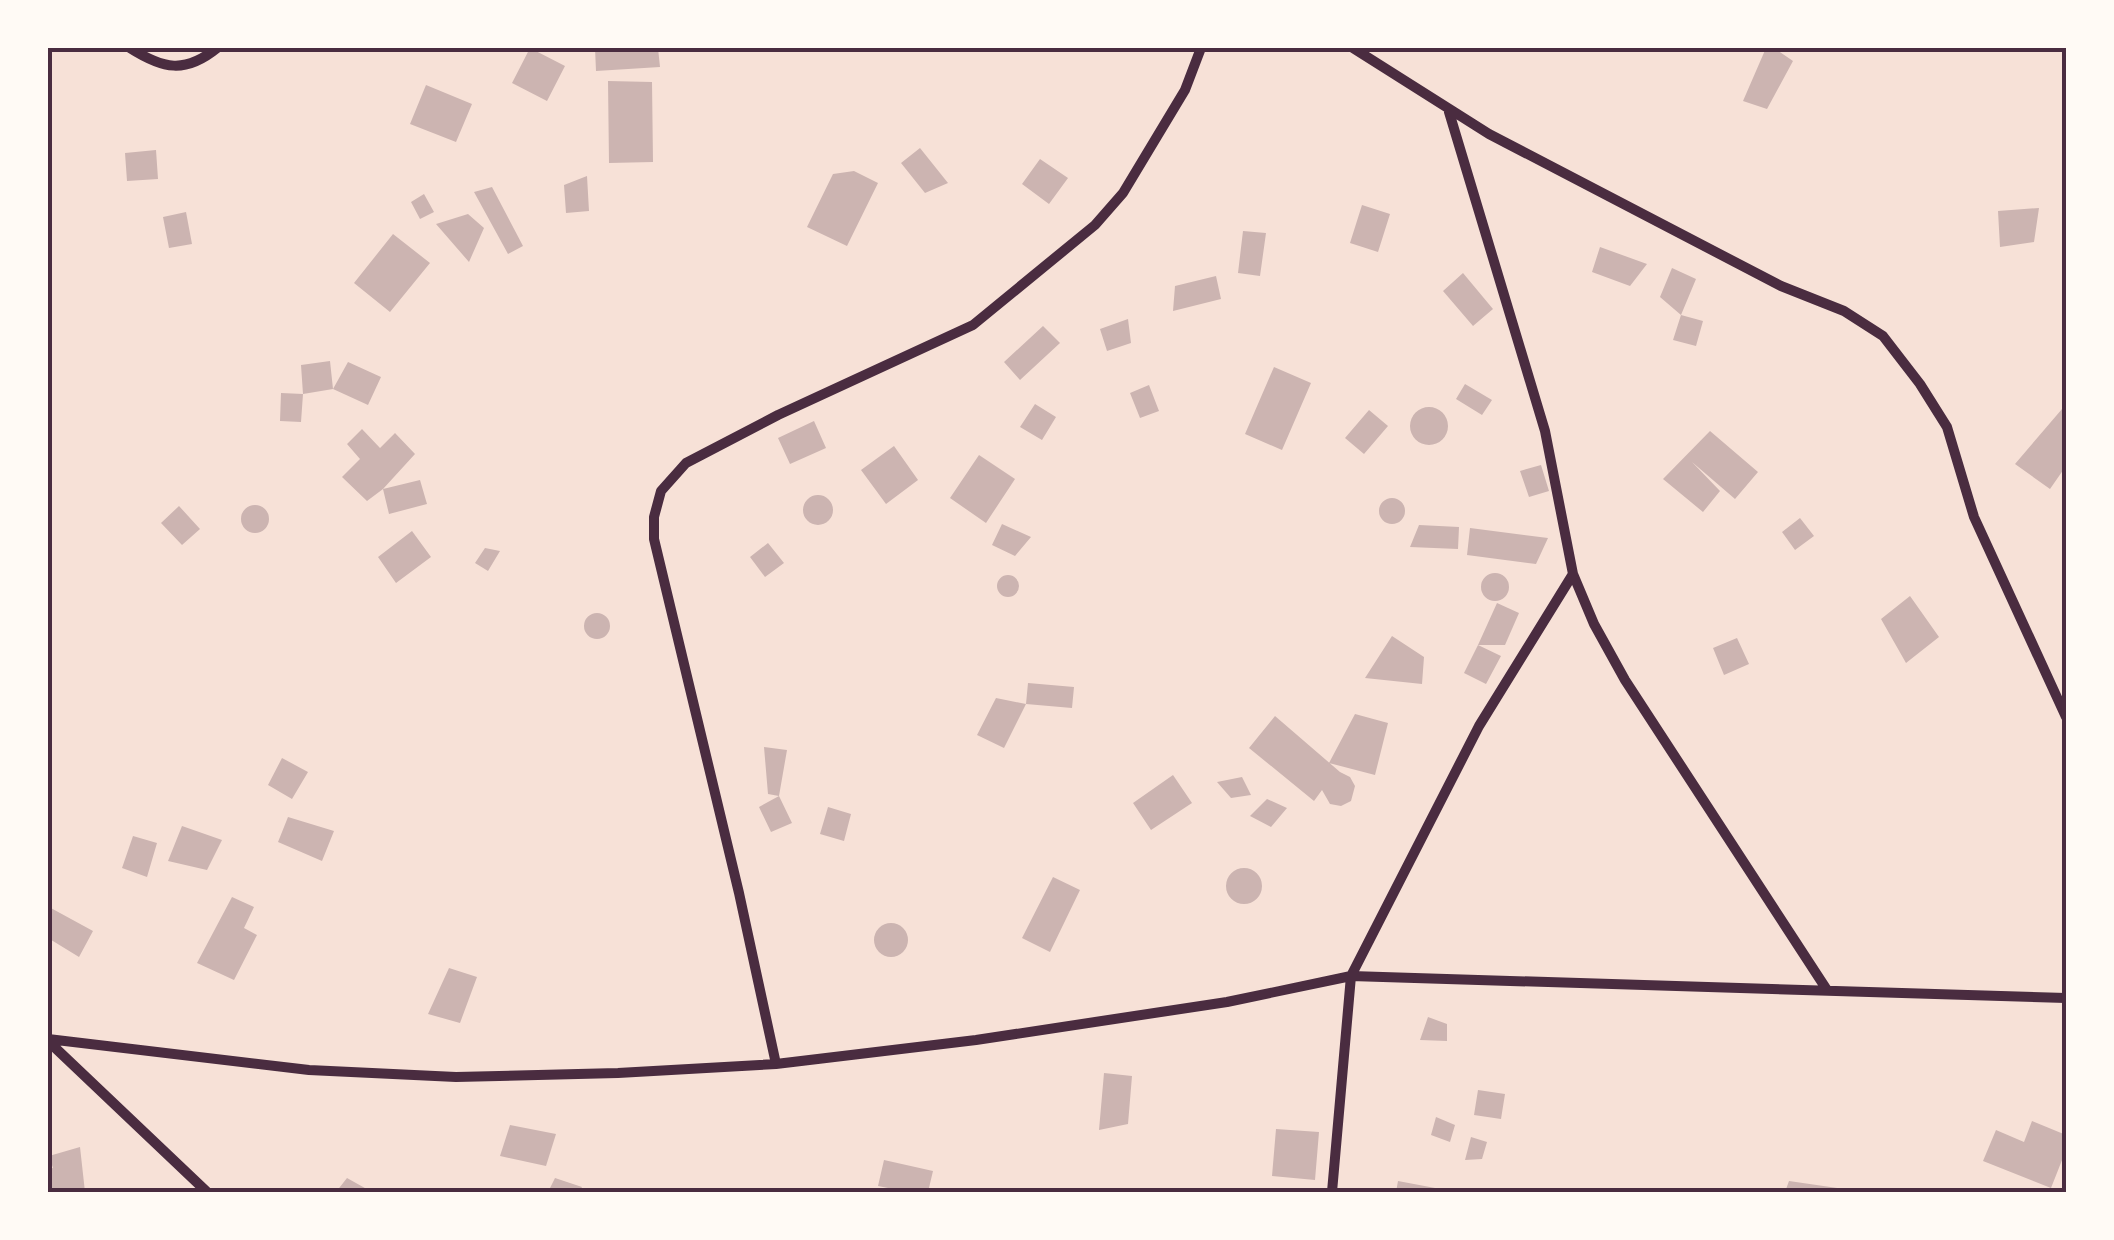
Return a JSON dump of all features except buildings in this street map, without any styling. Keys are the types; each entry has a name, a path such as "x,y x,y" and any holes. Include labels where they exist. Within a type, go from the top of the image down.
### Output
{"street":[{"path":"130,48 158,65 189,65 217,48"},
{"path":"776,1064 654,539 654,517 662,491 686,463 778,415 973,325 1095,225 1123,194 1185,90 1200,48"},
{"path":"1360,50 1449,111 1781,286 1844,312 1883,336 1920,384 1946,427 1974,517 2066,717"},
{"path":"1449,111 1546,431 1573,574 1594,624 1625,680 1827,990"},
{"path":"1332,1192 1352,976 1479,726 1573,574"},
{"path":"48,1040 309,1070 456,1077 776,1064 976,1040 1352,976 2066,998"},
{"path":"48,1040 208,1192"}]}
